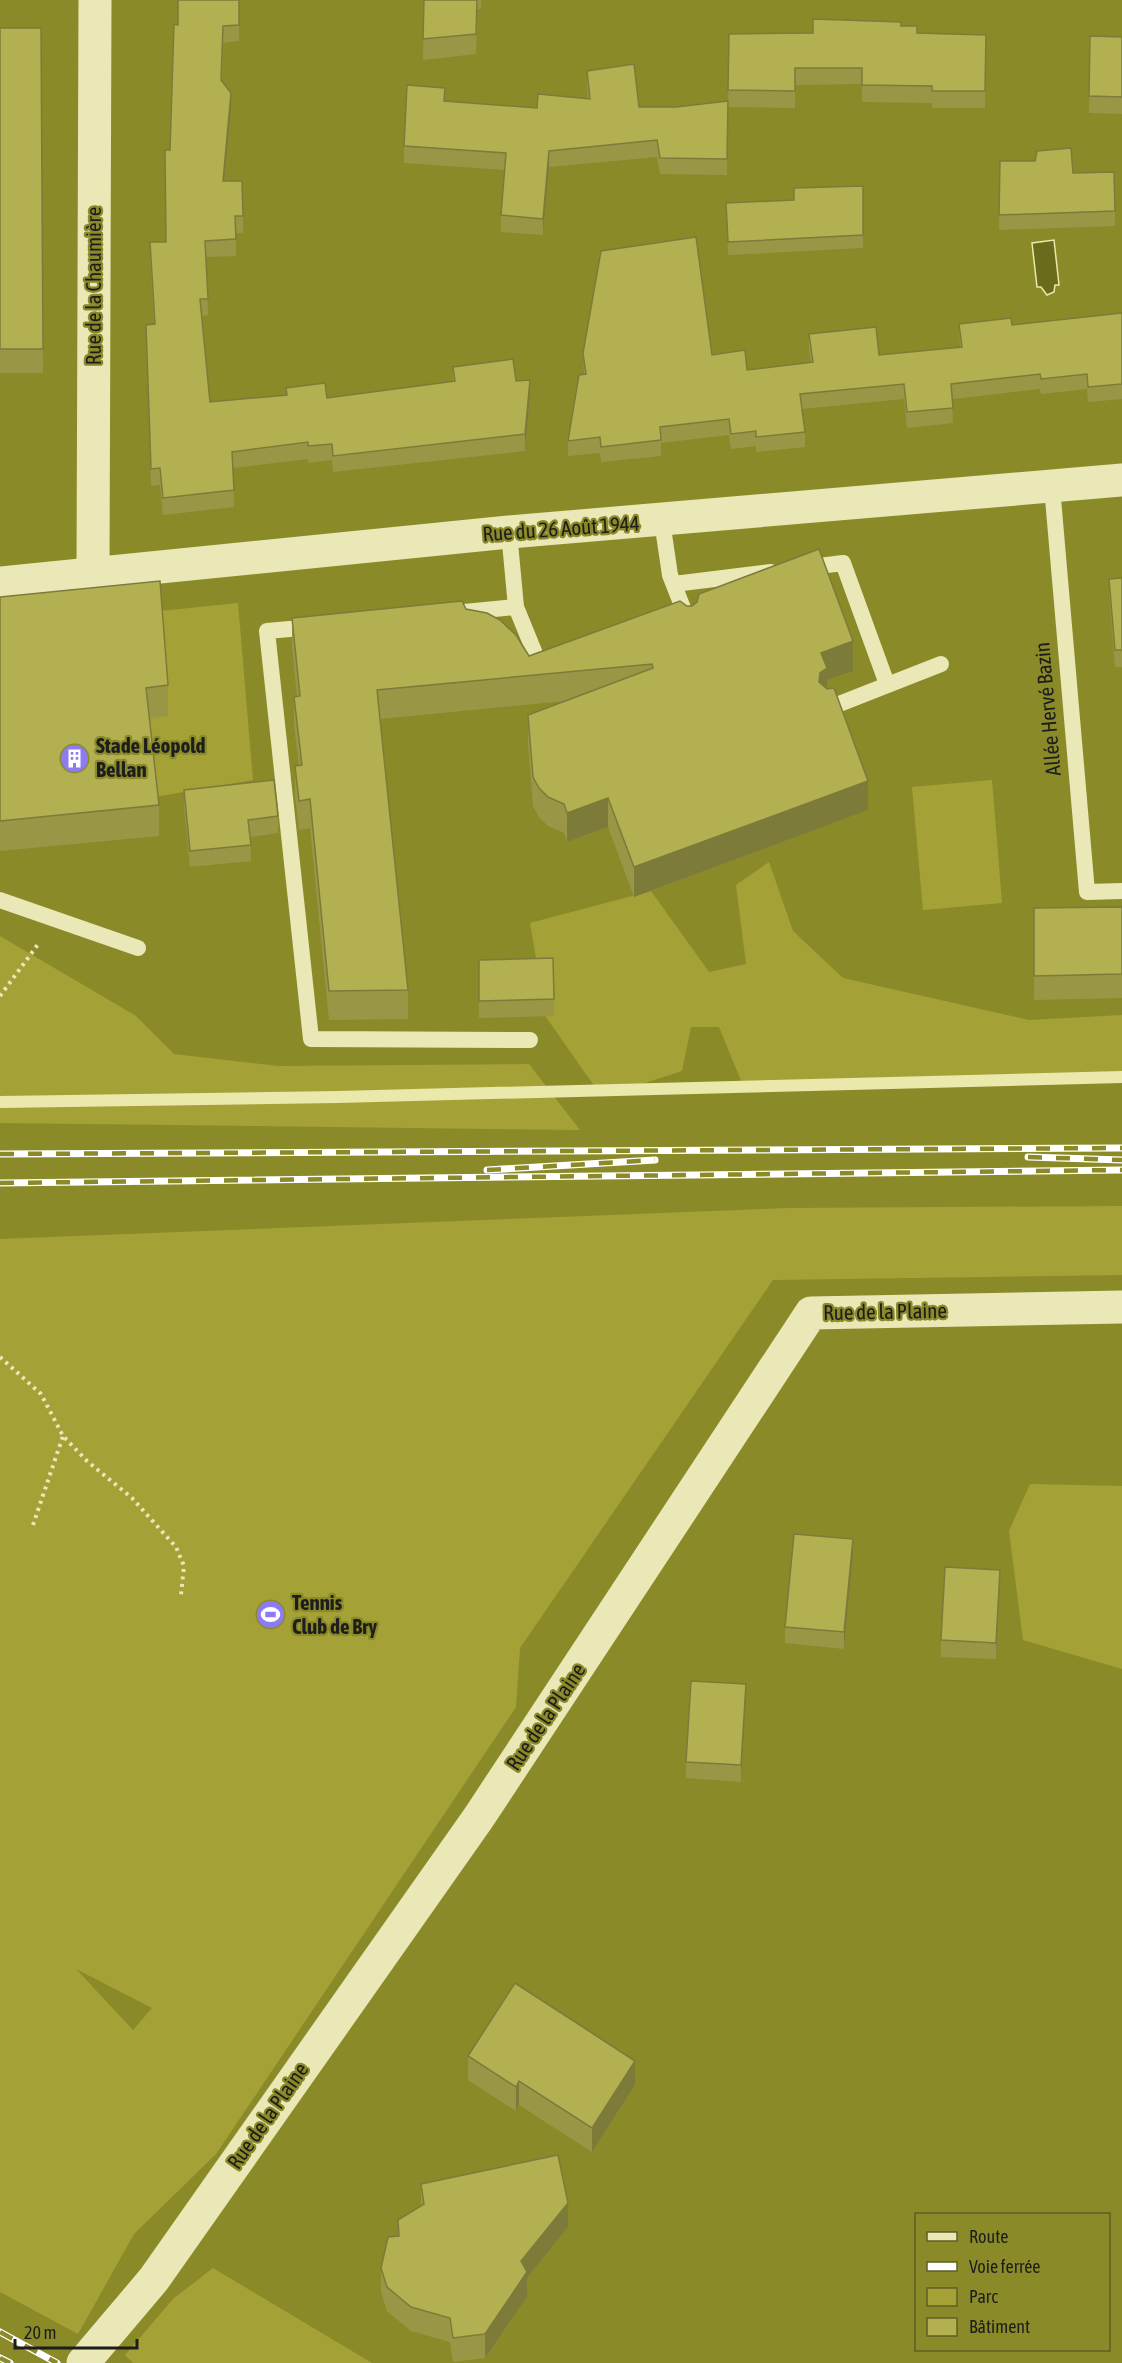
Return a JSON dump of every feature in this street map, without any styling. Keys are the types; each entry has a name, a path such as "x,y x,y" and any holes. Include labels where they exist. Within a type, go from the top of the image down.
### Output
{"street":[{"name":"Rue de la Chaumière","path":"93,572 95,0"},
{"name":"Rue du 26 Août 1944","path":"0,583 509,532 662,521 1122,480"},
{"name":"Rue de la Plaine","path":"83,2363 154,2279 479,1817 811,1313 1122,1307"}],"lane":[{"name":"Allée Hervé Bazin","path":"1052,487 1087,892 1122,891"},
{"path":"662,521 670,575 689,625"},
{"path":"509,532 516,607 538,661"},
{"path":"674,584 843,563 887,684"},
{"path":"433,615 516,607"},
{"path":"327,626 267,632 310,1039 530,1040"},
{"path":"829,708 941,664"},
{"path":"0,900 138,948"}],"path":[{"path":"0,996 56,920"},
{"path":"0,1357 41,1394 63,1436 87,1461 132,1498 176,1547 184,1566 181,1595"},
{"path":"33,1525 63,1436"}],"green space":[{"path":"238,603 253,780 155,797 146,718 168,715 160,611"},
{"path":"992,780 1002,903 923,910 912,787"},
{"path":"769,862 793,931 843,978 1029,1020 1122,1015 1122,1082 744,1088 719,1027 691,1027 682,1071 602,1097 546,1017 530,923 651,891 709,972 746,964 736,885"},
{"path":"0,936 136,1016 174,1054 278,1066 529,1064 580,1130 0,1123"},
{"name":"Tennis Club de Bry","path":"1122,1206 1122,1275 773,1280 520,1648 516,1707 216,2154 134,2234 78,2334 0,2292 0,1239 789,1208","holes":["78,1970 152,2008 133,2030"]},
{"path":"1030,1484 1122,1486 1122,1669 1023,1640 1009,1531"},
{"path":"213,2268 372,2363 133,2363 125,2355 173,2299"}],"shaded area":[{"path":"1054,240 1059,285 1055,285 1054,292 1047,295 1041,287 1037,287 1032,243"}],"building":[{"path":"178,0 239,0 239,25 223,26 221,80 231,93 223,181 242,181 243,216 235,216 236,239 205,241 208,299 200,299 210,402 287,395 286,388 325,383 327,398 455,381 453,367 513,359 516,381 530,380 525,434 333,456 332,444 308,446 308,442 232,452 234,490 163,498 160,468 151,469 146,325 155,324 150,242 166,242 165,150 170,150 174,24 178,25"},
{"path":"424,0 477,0 476,34 423,39"},
{"path":"813,19 901,22 901,26 917,26 917,33 986,35 985,91 932,91 932,86 862,85 862,68 795,68 795,91 728,90 729,34 813,33"},
{"path":"0,28 41,28 43,349 0,349"},
{"path":"1090,36 1122,37 1122,97 1089,96"},
{"path":"634,64 639,107 676,107 728,101 727,159 660,158 657,140 549,151 543,219 501,215 506,153 404,146 407,85 445,88 444,101 537,108 538,94 590,99 587,71"},
{"path":"1071,148 1073,173 1114,172 1115,211 999,215 1000,161 1035,161 1037,151"},
{"path":"863,186 863,235 728,242 726,203 794,200 794,188"},
{"path":"696,237 712,355 745,350 747,370 813,362 809,334 876,327 879,355 962,347 959,324 1011,318 1012,325 1122,313 1122,384 1088,387 1087,374 1041,379 1040,374 951,384 953,408 907,412 904,384 800,394 805,432 756,437 756,431 731,434 729,419 660,427 661,440 601,447 600,437 568,441 579,375 586,374 583,353 601,251"},
{"path":"819,549 853,641 821,653 827,668 820,673 819,682 827,689 834,688 868,781 634,867 608,798 567,813 564,804 548,797 539,788 533,777 528,715 653,668 652,664 377,690 408,990 329,991 310,799 299,801 295,766 302,765 294,697 300,696 292,618 462,601 466,609 487,613 500,620 516,635 529,656 680,601 687,606 692,606 697,602 699,594"},
{"path":"1122,578 1122,650 1115,650 1109,579"},
{"name":"Stade Léopold Bellan","path":"160,581 168,685 146,688 159,805 0,821 0,597"},
{"path":"274,780 278,816 248,820 251,845 190,851 184,790"},
{"path":"1122,907 1122,974 1034,976 1034,908"},
{"path":"553,958 554,999 479,1001 479,960"},
{"path":"794,1534 853,1539 844,1632 785,1627"},
{"path":"945,1567 1000,1570 996,1643 941,1640"},
{"path":"691,1681 746,1684 741,1765 686,1762"},
{"path":"515,1983 635,2061 592,2128 519,2081 516,2087 468,2056"},
{"path":"558,2155 568,2203 521,2261 527,2272 485,2334 453,2338 450,2318 411,2307 387,2287 381,2268 388,2237 399,2236 398,2220 424,2204 421,2184"}],"waterway":[{"path":"0,1102 338,1097 1122,1077"}],"railway":[{"path":"0,1154 1122,1148"},
{"path":"1028,1157 1122,1160"},
{"path":"487,1170 655,1160"},
{"path":"0,1183 1122,1170"},
{"path":"0,2332 57,2363"},
{"path":"0,2358 10,2363"}],"place":[{"name":"Stade Léopold Bellan","path":"75,758"},
{"name":"Tennis Club de Bry","path":"271,1615"}]}
